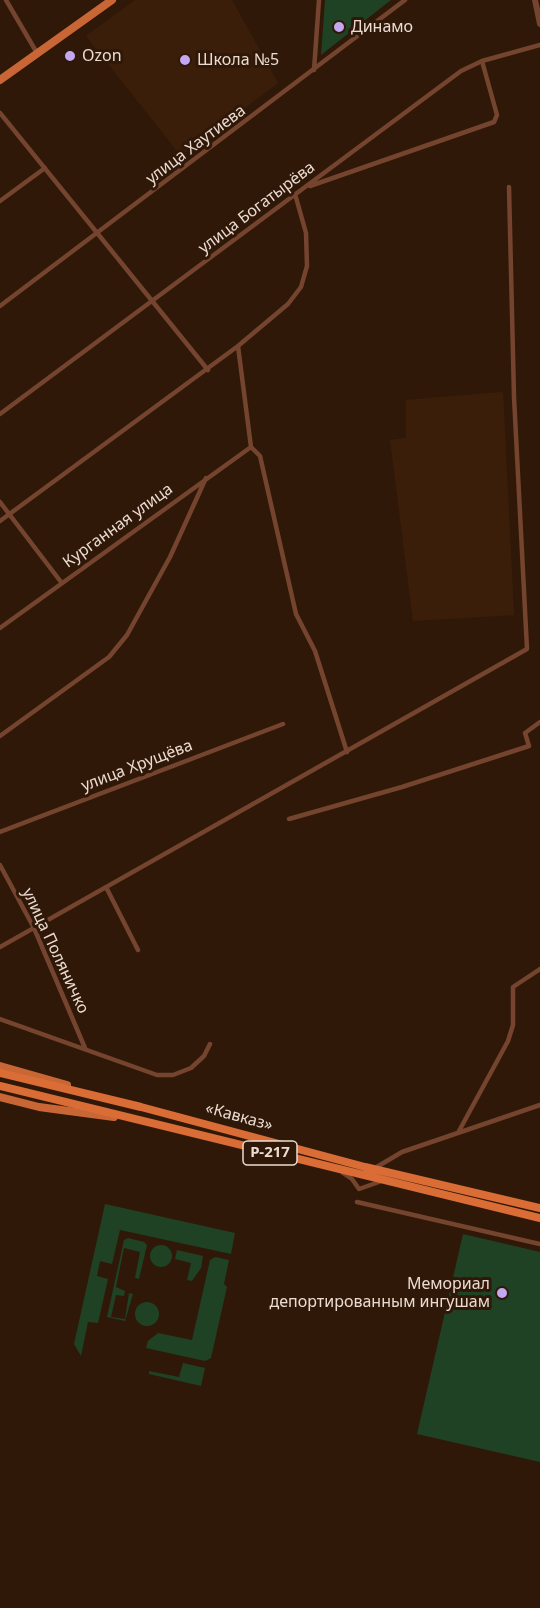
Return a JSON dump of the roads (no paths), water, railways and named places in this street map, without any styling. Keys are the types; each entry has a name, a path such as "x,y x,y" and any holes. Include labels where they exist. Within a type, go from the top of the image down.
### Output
{"highway":[{"name":"«Кавказ»","path":"0,1073 141,1107 374,1169 540,1208"},
{"name":"«Кавказ»","path":"0,1086 384,1182 540,1218"}],"main road":[{"path":"0,79 112,0"},
{"name":"Р-217","path":"0,1066 141,1107"},
{"name":"Р-217","path":"0,1097 39,1107 146,1121"}],"street":[{"path":"6,0 37,53"},
{"path":"314,70 319,0"},
{"name":"улица Хаутиева","path":"0,306 405,0"},
{"path":"535,0 540,24"},
{"name":"улица Богатырёва","path":"0,414 461,70 482,61 540,45"},
{"path":"304,188 494,122 497,115 482,61"},
{"path":"0,113 208,370"},
{"path":"0,201 45,168"},
{"path":"0,947 527,650 514,397 509,187"},
{"path":"0,521 208,370 288,304 301,287 307,266 306,233 295,194"},
{"path":"238,346 251,447 260,456 296,614 315,651 347,752"},
{"name":"Курганная улица","path":"0,627 206,477 251,447"},
{"path":"0,736 109,657 127,635 170,557 206,477"},
{"path":"0,502 61,582"},
{"path":"289,819 402,787 529,746 525,732 540,722"},
{"name":"улица Хрущёва","path":"0,832 283,724"},
{"name":"улица Поляничко","path":"0,865 34,928 86,1048"},
{"path":"106,888 138,950"},
{"path":"459,1131 508,1041 513,1025 513,987 540,969"},
{"path":"0,1020 86,1048 157,1075 173,1075 191,1068 204,1056 210,1044"},
{"path":"374,1169 402,1152 459,1131 540,1106"},
{"path":"393,1158 396,1174"},
{"path":"338,1170 352,1179 359,1189 374,1182 384,1182"},
{"path":"357,1202 540,1244"}],"place":[{"name":"Динамо","path":"339,27"},
{"name":"Ozon","path":"70,56"},
{"name":"Школа №5","path":"185,60"},
{"name":"Мемориал депортированным ингушам","path":"502,1293"}]}
